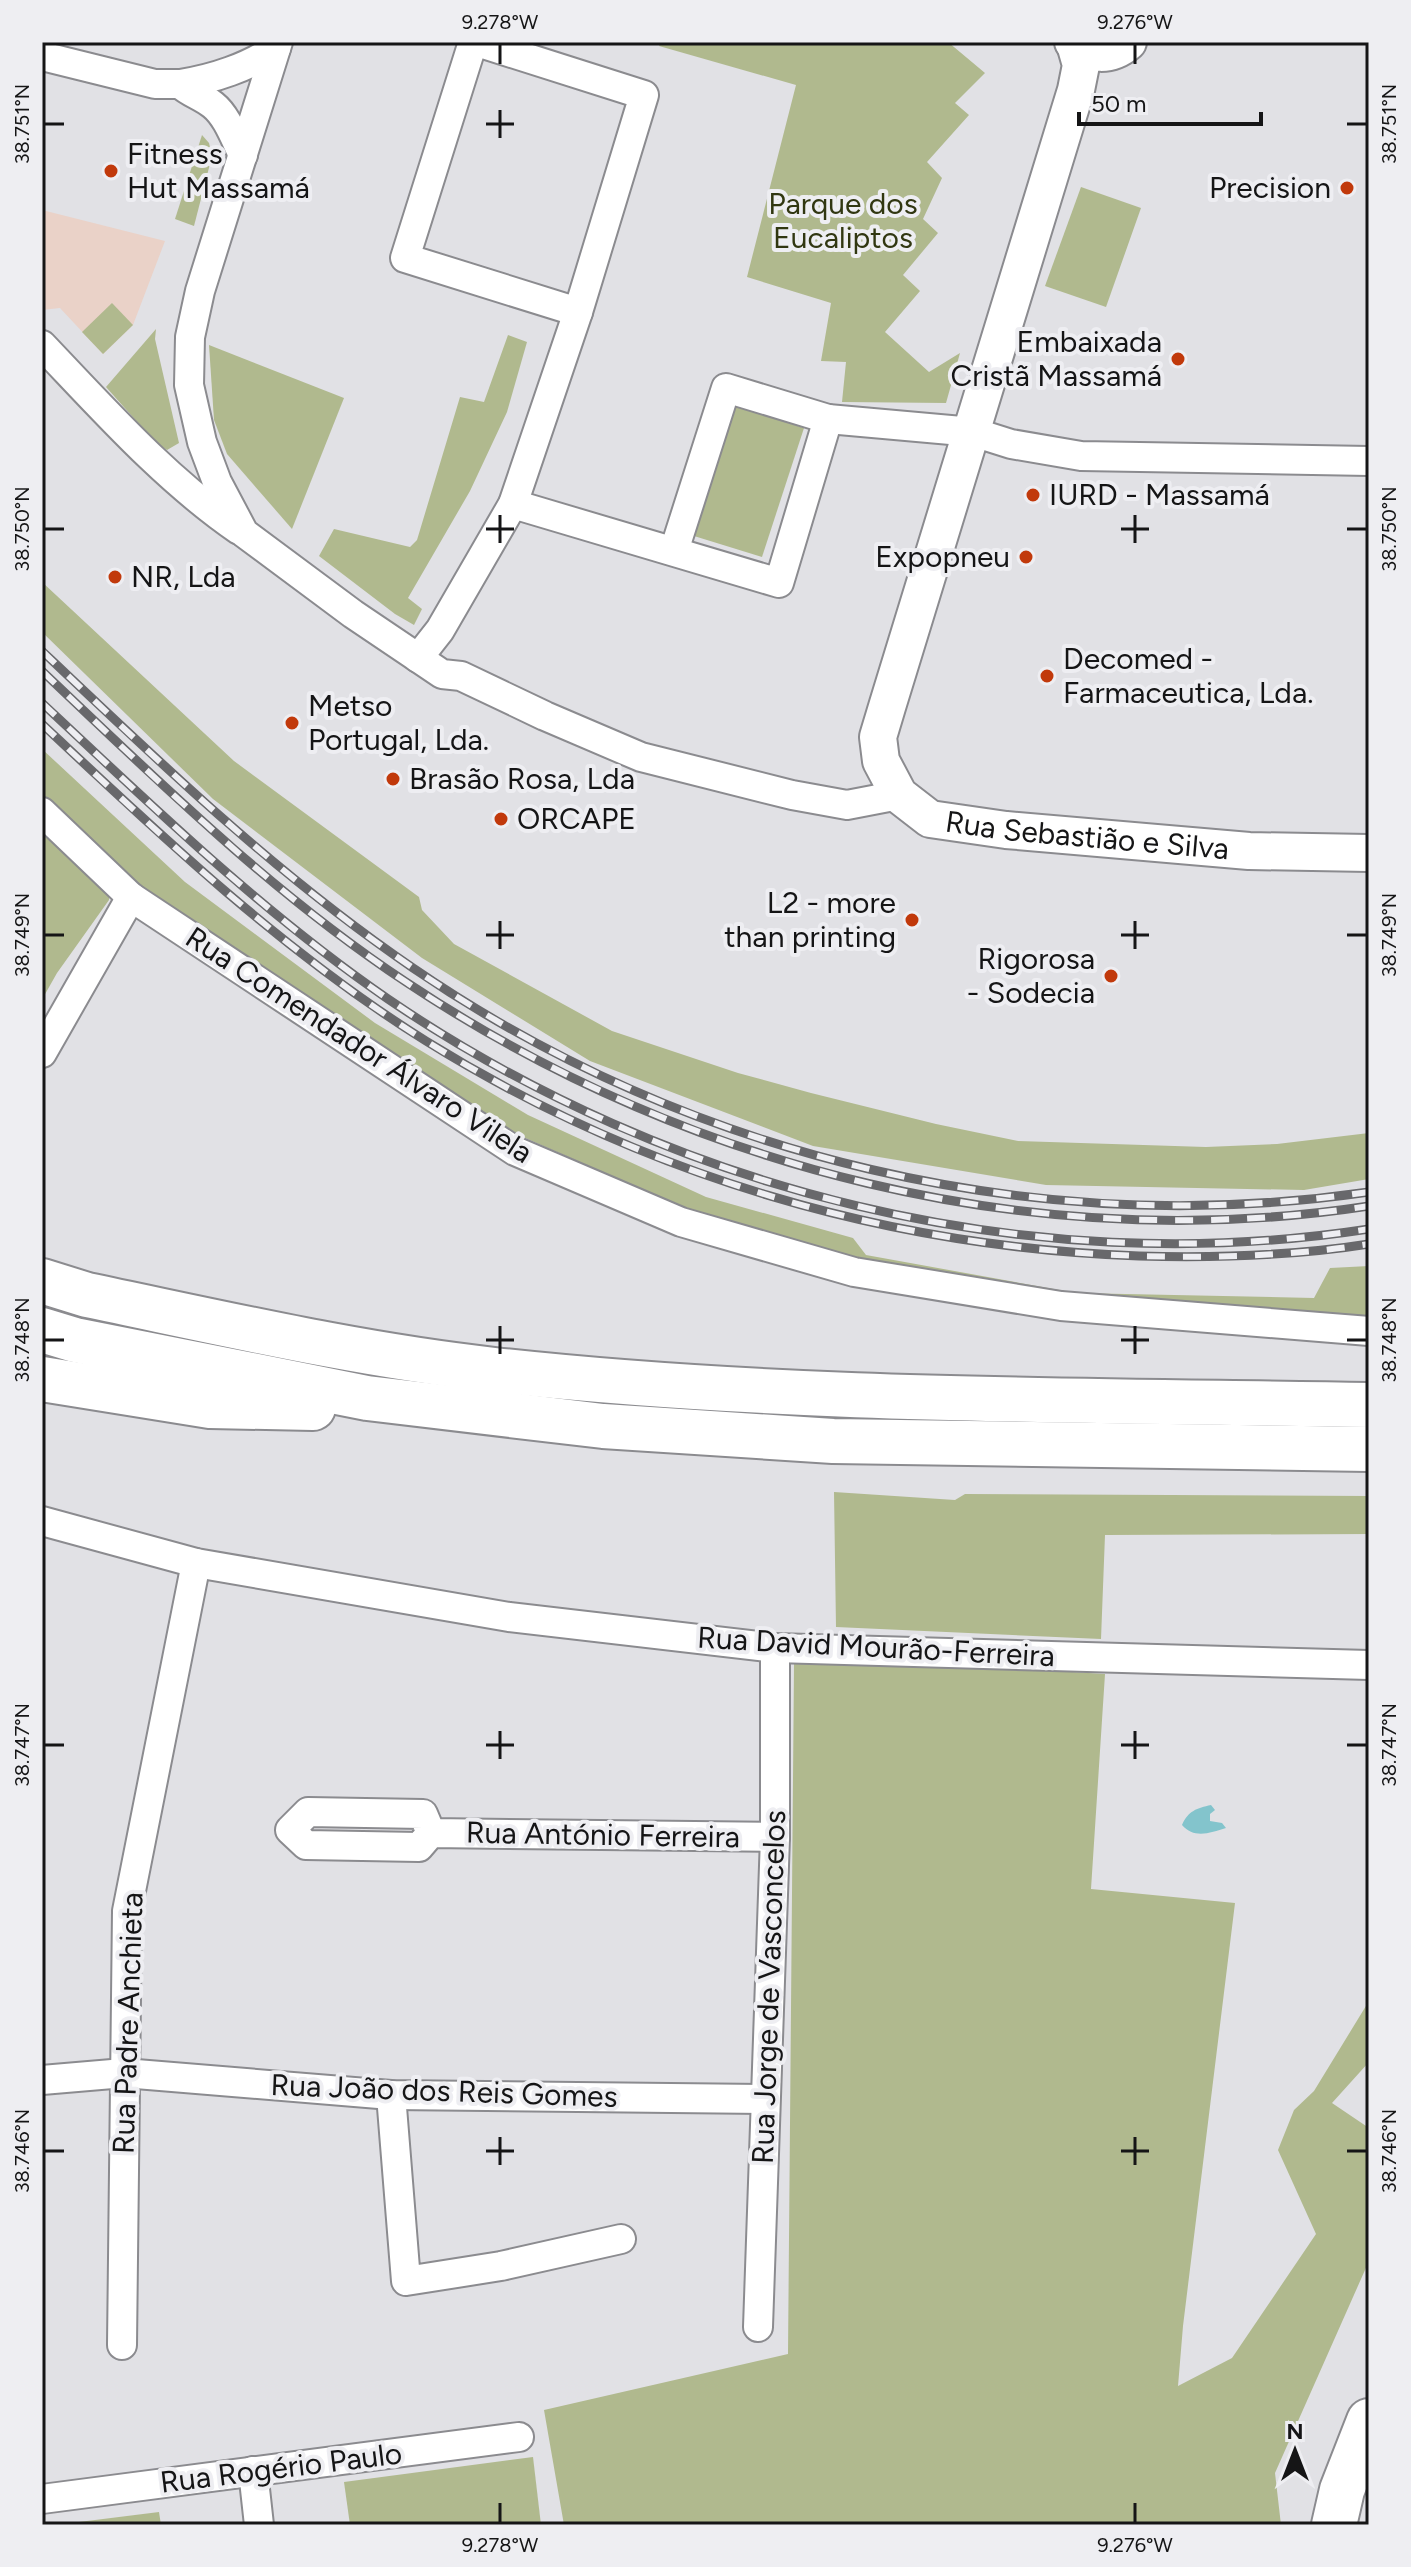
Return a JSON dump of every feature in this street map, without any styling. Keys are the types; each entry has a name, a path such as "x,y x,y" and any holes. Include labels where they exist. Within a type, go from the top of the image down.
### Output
{"highway":[{"path":"42,1272 87,1295"},
{"path":"42,1281 87,1295 373,1353 492,1370 606,1381 949,1398 1369,1405"},
{"path":"42,1330 75,1340 367,1398 603,1426 833,1441 1369,1449"},
{"path":"42,1379 210,1406 487,1412"},
{"path":"1334,2525 1342,2490 1369,2421"}],"street":[{"path":"418,658 440,630 513,504 578,312 644,95 475,42 405,258 578,312"},
{"path":"42,56 155,84 180,84 257,61 277,45"},
{"path":"244,533 217,482 202,442 189,385 190,337 200,291 277,45"},
{"path":"42,345 176,481 205,506 344,608 442,674 461,676 641,757 847,805 899,795 881,761 878,737 920,593 1104,50"},
{"path":"180,84 214,105 243,155"},
{"path":"674,551 726,388 828,419 973,432 1011,444 1081,456 1369,461"},
{"path":"513,504 779,583 828,419"},
{"name":"Rua Sebastião e Silva","path":"899,795 930,819 1006,830 1249,851 1369,853"},
{"name":"Rua Comendador Álvaro Vilela","path":"42,812 131,897 515,1151 681,1222 854,1272 1061,1306 1369,1331"},
{"path":"42,1053 131,897"},
{"name":"Rua David Mourão-Ferreira","path":"42,1521 196,1563 509,1617 775,1648 1369,1665"},
{"name":"Rua Padre Anchieta","path":"122,2345 127,1911 196,1563"},
{"name":"Rua Jorge de Vasconcelos","path":"758,2327 775,1837 775,1648"},
{"name":"Rua António Ferreira","path":"431,1833 775,1837"},
{"name":"Rua João dos Reis Gomes","path":"42,2080 124,2073 391,2095 765,2099"},
{"path":"391,2095 406,2281 501,2266 621,2239"},
{"name":"Rua Rogério Paulo","path":"42,2499 519,2437"},
{"path":"253,2471 259,2525"}],"shaded area":[{"path":"42,210 165,241 133,325 103,354 60,308 42,310"}],"green space":[{"name":"Parque dos Eucaliptos","path":"661,42 948,42 985,73 955,103 969,115 927,162 942,178 923,219 938,233 903,275 920,291 885,332 929,372 960,353 946,403 842,402 846,362 821,361 831,303 747,277 796,85 659,46"},
{"path":"202,135 209,143 212,156 194,226 175,219"},
{"path":"1081,187 1141,208 1106,307 1045,286"},
{"path":"112,303 133,325 103,354 82,332"},
{"path":"156,329 155,339 179,443 167,450 155,442 106,387"},
{"path":"508,335 527,342 507,412 470,491 408,598 422,609 414,625 319,556 334,529 410,547 417,540 460,397 484,402"},
{"path":"209,345 344,398 292,529 227,454 214,420"},
{"path":"736,406 804,428 762,557 694,536"},
{"path":"42,582 234,761 419,897 422,910 454,944 612,1031 738,1073 811,1093 1018,1141 1206,1147 1277,1144 1369,1133 1369,1179 1304,1190 1046,1185 813,1146 590,1061 422,958 213,799 42,632"},
{"path":"42,749 185,882 375,1023 528,1115 706,1197 853,1238 866,1255 1076,1293 1314,1298 1330,1268 1369,1266 1369,1326 1072,1299 890,1269 700,1215 523,1137 434,1085 142,888 42,796"},
{"path":"42,833 109,895 109,900 44,996 42,995"},
{"path":"834,1492 955,1500 965,1494 1369,1496 1369,1534 1105,1535 1101,1639 836,1627"},
{"path":"794,1664 946,1664 1105,1674 1091,1889 1235,1903 1178,2386 1232,2358 1316,2234 1278,2150 1294,2110 1314,2091 1369,2001 1369,2062 1332,2103 1369,2128 1369,2261 1275,2473 1281,2525 564,2525 544,2410 788,2354"},
{"path":"533,2457 541,2525 350,2525 344,2482"},
{"path":"159,2512 161,2525 55,2525"}],"water":[{"path":"1211,1805 1215,1810 1210,1814 1210,1821 1222,1823 1226,1828 1197,1833 1182,1825 1194,1811"}],"railway":[{"path":"42,651 221,817 363,933 520,1034 633,1090 750,1135 870,1169 993,1192 1118,1204 1243,1204 1369,1192"},
{"path":"42,671 217,834 357,948 406,982 514,1047 628,1103 746,1148 867,1183 991,1207 1117,1219 1243,1219 1369,1206"},
{"path":"42,703 210,858 342,966 388,999 497,1066 613,1124 733,1170 857,1206 984,1230 1112,1242 1241,1242 1369,1229"},
{"path":"42,724 226,892 374,1007 508,1088 593,1130 680,1166 768,1195 859,1219 951,1237 1044,1250 1139,1256 1225,1256 1283,1254 1369,1244"}],"place":[{"name":"Fitness Hut Massamá","path":"111,171"},
{"name":"Precision","path":"1347,188"},
{"name":"Embaixada Cristã Massamá","path":"1178,359"},
{"name":"IURD - Massamá","path":"1033,495"},
{"name":"Expopneu","path":"1026,557"},
{"name":"NR, Lda","path":"115,577"},
{"name":"Decomed - Farmaceutica, Lda.","path":"1047,676"},
{"name":"Metso Portugal, Lda.","path":"292,723"},
{"name":"Brasão Rosa, Lda","path":"393,779"},
{"name":"ORCAPE","path":"501,819"},
{"name":"L2 - more than printing","path":"912,920"},
{"name":"Rigorosa - Sodecia","path":"1111,976"}]}
